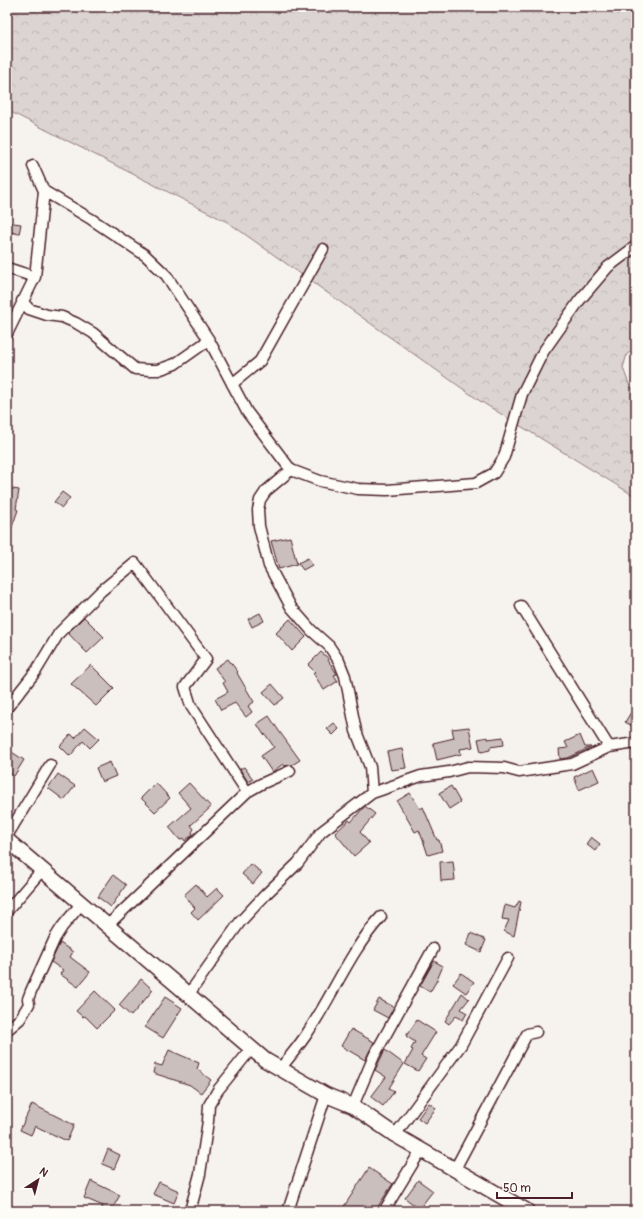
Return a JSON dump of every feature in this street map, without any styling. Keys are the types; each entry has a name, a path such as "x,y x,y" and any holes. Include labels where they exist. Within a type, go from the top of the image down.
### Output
{"street":[{"path":"7,334 35,277 44,191 34,166"},
{"path":"44,191 92,219 145,255 166,275 209,340 246,412 291,470 320,481 358,490 387,490 476,483 494,473 504,457 522,394 543,352 579,301 608,267 636,246"},
{"path":"232,384 260,361 323,248"},
{"path":"7,268 35,277"},
{"path":"22,301 29,309 47,315 62,317 93,333 135,369 158,370 175,364 209,340"},
{"path":"291,470 266,491 260,500 258,510 259,526 270,566 291,607 311,630 329,646 339,661 345,676 356,731 370,767 372,793"},
{"path":"7,708 36,671 59,633 101,591 135,562 206,659 185,687 191,706 247,792"},
{"path":"521,606 609,747"},
{"path":"188,995 240,922 298,863 321,832 372,793 421,776 449,772 468,767 504,768 519,772 572,764 609,747 636,742"},
{"path":"7,836 50,765"},
{"path":"108,925 247,792 290,771"},
{"path":"7,840 265,1060 326,1095 353,1106 395,1135 523,1210"},
{"path":"7,911 42,870"},
{"path":"7,1030 20,1019 30,1004 28,999 31,991 55,938 81,904"},
{"path":"280,1069 308,1033 339,978 371,928 381,917"},
{"path":"353,1106 374,1056 433,949"},
{"path":"395,1135 461,1045 508,958"},
{"path":"455,1169 527,1034 536,1032"},
{"path":"190,1211 200,1174 209,1106 218,1090 251,1049"},
{"path":"288,1211 326,1095"},
{"path":"384,1211 421,1150"}],"green space":[{"path":"7,7 636,7 636,348 627,354 623,368 629,384 636,393 636,497 480,401 229,223 7,110"}],"building":[{"path":"7,222 21,224 19,234 7,231"},
{"path":"7,488 19,490 16,509 18,510 8,538 7,537"},
{"path":"62,492 70,498 62,508 54,502"},
{"path":"290,537 297,564 279,569 271,541"},
{"path":"308,558 312,565 303,570 298,563"},
{"path":"260,613 264,621 252,627 248,619"},
{"path":"84,617 104,637 87,653 68,633"},
{"path":"290,619 306,637 292,651 276,633"},
{"path":"321,652 329,659 328,660 337,674 334,675 338,681 324,690 313,673 315,672 308,665"},
{"path":"228,659 238,672 237,673 254,702 248,706 252,712 246,717 235,703 221,710 215,699 228,692 223,683 225,682 215,668"},
{"path":"91,665 114,688 96,706 71,684"},
{"path":"272,684 284,698 275,705 263,692"},
{"path":"636,704 636,728 625,722"},
{"path":"269,716 300,760 292,765 285,766 283,764 272,772 261,756 274,747 257,724"},
{"path":"334,723 339,729 333,735 327,729"},
{"path":"85,727 99,739 90,748 83,741 70,756 60,746 71,734 75,738"},
{"path":"469,727 473,747 460,749 461,754 437,760 433,743 454,738 452,729"},
{"path":"580,735 585,747 591,747 568,758 560,759 559,749 568,748 565,742"},
{"path":"488,737 488,739 503,737 504,745 490,747 490,750 481,752 478,739"},
{"path":"7,749 24,760 14,776 7,771"},
{"path":"402,749 406,768 391,770 387,752"},
{"path":"110,762 116,776 102,782 96,768"},
{"path":"244,767 253,779 248,782 240,769"},
{"path":"593,768 599,781 579,790 574,777"},
{"path":"58,774 75,786 64,800 48,788"},
{"path":"156,783 170,798 155,812 141,798"},
{"path":"189,783 211,807 191,825 194,829 192,832 193,834 185,841 183,838 180,840 169,827 191,808 178,793"},
{"path":"451,786 460,802 449,809 439,793"},
{"path":"410,793 420,809 423,807 437,840 439,840 442,851 428,855 419,830 415,832 397,801"},
{"path":"365,806 375,814 360,832 369,843 354,856 335,833 349,820 351,822"},
{"path":"591,837 600,844 595,851 586,844"},
{"path":"453,861 455,880 441,881 440,862"},
{"path":"251,864 262,873 253,884 242,874"},
{"path":"113,875 126,885 111,907 98,897"},
{"path":"196,884 207,897 217,888 224,895 198,920 191,912 195,908 184,895"},
{"path":"519,901 521,902 514,936 504,931 509,920 502,919 505,905 515,908"},
{"path":"471,933 486,940 481,952 466,945"},
{"path":"60,943 73,952 70,957 90,972 78,987 60,974 63,970 51,962"},
{"path":"434,961 443,966 430,992 420,986"},
{"path":"461,973 474,982 466,993 453,984"},
{"path":"141,979 153,990 131,1016 119,1005"},
{"path":"95,991 115,1010 97,1028 85,1016 83,1017 76,1011"},
{"path":"462,993 469,999 461,1009 467,1013 463,1020 456,1016 449,1024 445,1021"},
{"path":"165,997 182,1008 163,1038 145,1027"},
{"path":"379,999 394,1007 388,1018 373,1010"},
{"path":"417,1020 436,1032 421,1056 426,1059 418,1071 405,1064 413,1050 411,1049 415,1042 406,1036"},
{"path":"351,1029 374,1042 365,1060 341,1046"},
{"path":"169,1050 199,1063 197,1069 211,1080 201,1093 190,1085 153,1073 155,1064 162,1066"},
{"path":"385,1050 404,1064 389,1088 394,1092 383,1106 371,1097 386,1077 375,1070"},
{"path":"429,1103 436,1108 425,1123 418,1118"},
{"path":"32,1104 74,1125 67,1141 35,1126 31,1135 20,1130"},
{"path":"108,1149 120,1155 114,1169 102,1164"},
{"path":"369,1168 393,1184 375,1211 341,1211"},
{"path":"418,1180 433,1191 419,1209 405,1198"},
{"path":"91,1181 120,1195 111,1211 100,1211 103,1206 84,1198"},
{"path":"159,1182 179,1191 174,1203 153,1194"}]}
